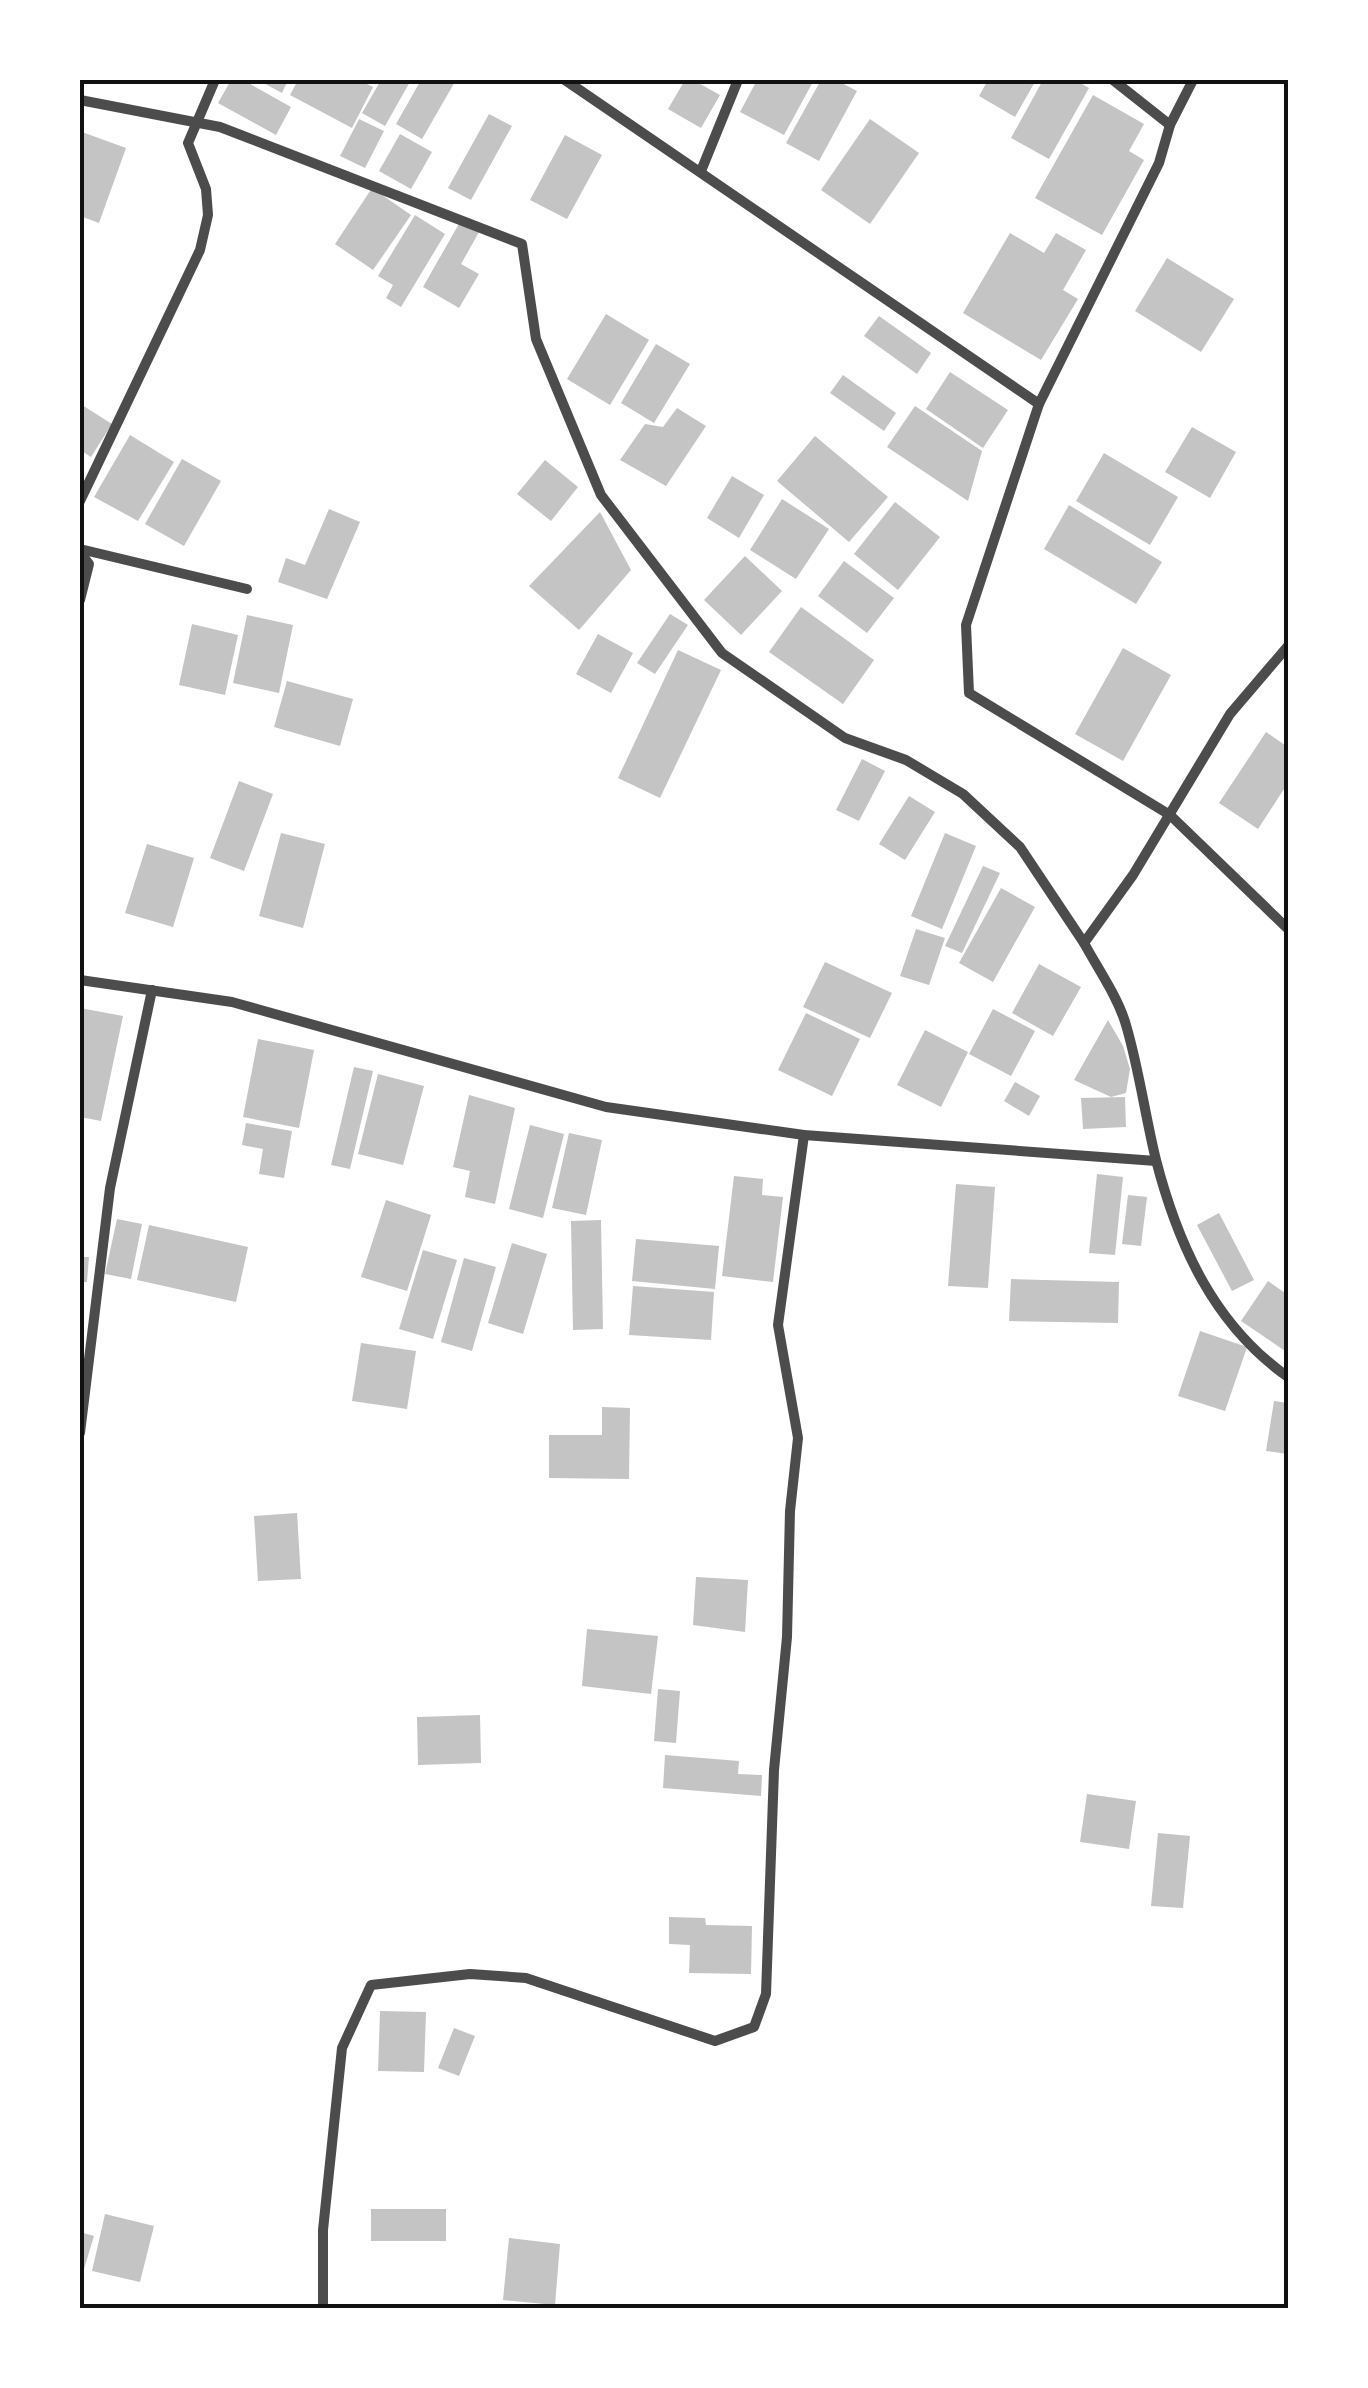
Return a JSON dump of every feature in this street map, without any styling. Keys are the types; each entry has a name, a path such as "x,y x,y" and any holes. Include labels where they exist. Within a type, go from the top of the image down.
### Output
{"street":[{"path":"80,501 200,250 208,215 206,190 188,143 216,80"},
{"path":"565,80 1038,404"},
{"path":"701,171 738,80"},
{"path":"1114,80 1170,126"},
{"path":"1194,80 1170,126 1159,164 1038,404 966,625 969,693 1170,816 1288,929"},
{"path":"80,100 220,127 522,244 536,339 601,494 722,654 845,738 906,760 963,794 1020,847 1084,943 1126,1022 1156,1161 1170,1209 1200,1282 1263,1360 1288,1378"},
{"path":"80,550 246,589"},
{"path":"80,550 89,564 80,600"},
{"path":"1084,943 1133,875 1230,714 1288,646"},
{"path":"80,980 232,1002 606,1107 804,1135 1156,1161"},
{"path":"80,1433 110,1188 152,990"},
{"path":"323,2308 323,2230 342,2048 371,1985 470,1974 526,1978 715,2040 754,2026 766,1994 774,1770 787,1637 790,1511 798,1438 778,1325 804,1135"}],"building":[{"path":"231,80 243,80 291,107 276,135 218,103"},
{"path":"258,80 288,80 282,93"},
{"path":"298,80 359,80 373,87 352,128 290,95"},
{"path":"381,80 411,80 385,126 362,113"},
{"path":"421,80 456,80 422,139 396,124"},
{"path":"685,80 693,80 720,95 701,128 668,109"},
{"path":"757,80 814,80 784,135 740,112"},
{"path":"821,80 836,80 857,91 819,161 786,143"},
{"path":"988,80 1036,80 1015,117 979,96"},
{"path":"1043,80 1075,80 1089,88 1049,159 1011,138"},
{"path":"1093,95 1144,124 1129,151 1144,160 1102,235 1035,198"},
{"path":"489,114 512,126 471,200 448,188"},
{"path":"359,119 384,131 365,168 340,156"},
{"path":"870,119 919,153 870,224 821,190"},
{"path":"82,132 126,148 99,223 80,216"},
{"path":"400,134 432,152 411,189 379,171"},
{"path":"565,135 602,155 567,219 530,200"},
{"path":"372,188 411,215 373,270 335,244"},
{"path":"415,215 445,234 401,307 386,298 393,285 378,276"},
{"path":"460,222 479,232 461,264 479,274 459,308 423,287"},
{"path":"1010,233 1044,253 1056,233 1086,250 1063,290 1078,299 1041,360 963,313"},
{"path":"1167,258 1234,299 1201,352 1135,311"},
{"path":"606,314 649,340 610,405 567,379"},
{"path":"879,316 931,353 917,374 864,336"},
{"path":"656,344 690,364 654,423 621,403"},
{"path":"950,372 1008,410 983,448 926,409"},
{"path":"843,375 896,413 884,431 830,393"},
{"path":"82,405 112,424 91,457 80,450"},
{"path":"915,406 982,451 968,501 887,447"},
{"path":"677,408 706,426 666,486 620,460 645,424 663,427"},
{"path":"1192,427 1236,452 1210,498 1165,472"},
{"path":"130,435 174,462 138,521 94,497"},
{"path":"815,436 888,497 849,542 777,481"},
{"path":"1104,453 1178,497 1150,545 1076,501"},
{"path":"182,459 221,481 184,546 145,524"},
{"path":"545,460 578,487 551,521 517,494"},
{"path":"732,476 764,495 739,538 707,518"},
{"path":"782,499 829,529 796,579 750,550"},
{"path":"895,502 940,537 898,590 854,554"},
{"path":"1069,505 1162,562 1136,604 1044,549"},
{"path":"329,509 360,522 327,599 278,582 286,558 305,565"},
{"path":"600,512 631,570 579,630 529,586"},
{"path":"745,556 782,591 741,635 704,600"},
{"path":"844,561 894,598 867,633 818,596"},
{"path":"801,607 874,660 843,704 769,652"},
{"path":"670,614 688,625 655,674 637,663"},
{"path":"247,615 293,625 279,693 233,683"},
{"path":"192,624 238,635 225,695 179,685"},
{"path":"598,634 633,653 611,693 576,674"},
{"path":"1123,648 1171,675 1123,761 1075,734"},
{"path":"678,650 721,670 660,798 618,778"},
{"path":"287,681 353,699 340,746 274,727"},
{"path":"1266,732 1288,747 1288,783 1258,829 1219,803"},
{"path":"862,759 885,771 859,821 836,810"},
{"path":"239,781 273,794 244,871 210,858"},
{"path":"909,796 935,812 905,860 879,844"},
{"path":"281,833 325,844 303,928 259,916"},
{"path":"945,833 976,846 942,929 911,916"},
{"path":"147,844 194,858 173,927 125,913"},
{"path":"983,866 1000,873 962,953 945,946"},
{"path":"1001,888 1035,907 993,982 959,963"},
{"path":"916,929 945,938 929,985 900,976"},
{"path":"825,962 892,993 870,1038 803,1007"},
{"path":"1039,964 1081,987 1053,1036 1012,1013"},
{"path":"80,1008 123,1016 101,1121 80,1117"},
{"path":"993,1009 1035,1031 1011,1076 969,1054"},
{"path":"806,1013 860,1039 832,1096 778,1070"},
{"path":"1108,1020 1123,1046 1130,1069 1126,1093 1111,1097 1074,1080"},
{"path":"925,1030 968,1052 941,1107 897,1085"},
{"path":"258,1039 314,1050 299,1128 243,1117"},
{"path":"354,1067 373,1071 350,1169 331,1165"},
{"path":"378,1074 424,1086 403,1165 358,1154"},
{"path":"1015,1082 1040,1096 1029,1116 1004,1101"},
{"path":"469,1095 515,1108 495,1204 465,1197 470,1171 453,1167"},
{"path":"1125,1097 1126,1127 1083,1129 1081,1098"},
{"path":"246,1123 292,1131 284,1178 259,1174 263,1149 242,1145"},
{"path":"530,1125 564,1134 543,1218 509,1209"},
{"path":"569,1133 602,1140 586,1215 552,1208"},
{"path":"1097,1174 1123,1177 1115,1255 1089,1253"},
{"path":"734,1176 763,1179 762,1195 783,1197 773,1282 722,1276"},
{"path":"956,1184 995,1187 988,1288 948,1286"},
{"path":"1128,1195 1147,1197 1141,1246 1122,1244"},
{"path":"386,1200 431,1215 407,1291 361,1277"},
{"path":"1219,1213 1254,1280 1232,1291 1197,1225"},
{"path":"117,1219 142,1224 131,1279 105,1274"},
{"path":"601,1220 603,1329 573,1330 571,1221"},
{"path":"149,1225 248,1247 236,1302 137,1280"},
{"path":"636,1239 719,1246 715,1289 632,1281"},
{"path":"512,1243 547,1254 523,1334 488,1323"},
{"path":"423,1250 457,1260 433,1339 399,1329"},
{"path":"80,1257 89,1257 87,1282 80,1282"},
{"path":"464,1258 496,1267 472,1351 441,1342"},
{"path":"1011,1279 1119,1282 1118,1323 1009,1321"},
{"path":"1268,1281 1288,1295 1288,1353 1241,1321"},
{"path":"633,1286 714,1292 711,1340 629,1335"},
{"path":"1200,1331 1247,1347 1225,1411 1178,1396"},
{"path":"361,1343 416,1351 407,1409 352,1401"},
{"path":"1274,1401 1288,1403 1288,1454 1266,1451"},
{"path":"602,1407 630,1408 629,1479 549,1478 549,1435 602,1435"},
{"path":"297,1513 301,1579 258,1581 254,1516"},
{"path":"696,1577 748,1580 745,1632 693,1625"},
{"path":"587,1629 658,1636 651,1694 582,1686"},
{"path":"658,1689 680,1691 676,1743 654,1741"},
{"path":"480,1715 481,1763 418,1765 417,1717"},
{"path":"665,1755 739,1761 738,1774 762,1775 761,1796 663,1788"},
{"path":"1087,1794 1136,1801 1129,1849 1080,1842"},
{"path":"1158,1833 1190,1836 1183,1908 1151,1906"},
{"path":"669,1917 705,1918 706,1925 752,1926 751,1974 689,1973 690,1945 669,1944"},
{"path":"380,2011 426,2012 424,2072 378,2071"},
{"path":"454,2028 475,2036 459,2076 438,2068"},
{"path":"371,2209 446,2209 446,2241 371,2241"},
{"path":"105,2214 154,2226 140,2282 92,2271"},
{"path":"80,2232 94,2236 84,2269 80,2268"},
{"path":"509,2238 560,2244 555,2305 503,2300"}]}
